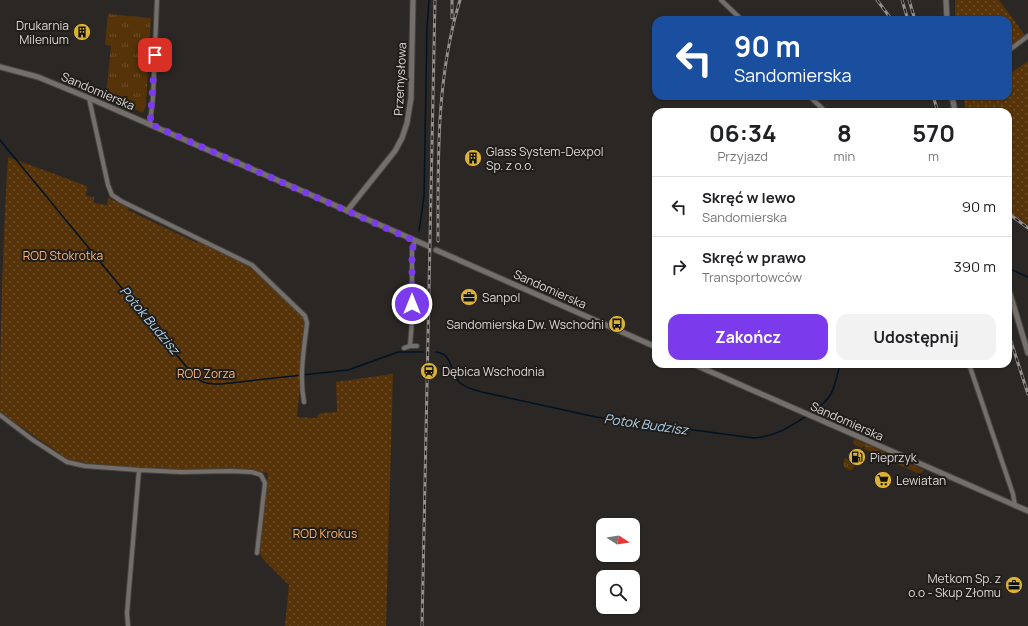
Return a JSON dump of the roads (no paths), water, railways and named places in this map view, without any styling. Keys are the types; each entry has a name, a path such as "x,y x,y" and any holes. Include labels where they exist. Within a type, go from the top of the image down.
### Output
{"street":[{"path":"150,124 153,97 157,0"},
{"name":"Przemysłowa","path":"347,211 395,151 405,131 410,114 411,98 413,0"},
{"path":"721,0 738,16"},
{"path":"946,0 947,16"},
{"path":"1012,49 1028,36"},
{"name":"Sandomierska","path":"0,67 38,77 89,98 428,246"},
{"path":"89,98 108,185 112,195 121,201 254,267 304,314 307,323 302,371 302,390 304,402"},
{"path":"813,100 822,108"},
{"path":"410,346 412,310 412,250 415,241"},
{"name":"Sandomierska","path":"436,250 652,346"},
{"path":"1012,301 1028,353"},
{"path":"404,348 417,346"},
{"name":"Sandomierska","path":"702,368 1028,512"},
{"path":"970,368 1013,494 1015,506"},
{"path":"0,415 33,440 67,462 85,466 139,470 181,472 231,471 252,472 261,475 265,483 257,553"},
{"path":"128,626 127,614 139,470"}],"waterway":[{"path":"419,231 424,197 427,28 429,0"},
{"name":"Potok Budzisz","path":"0,140 194,376 200,381 210,384 221,384 348,370 398,352 423,352"},
{"name":"Potok Budzisz","path":"1012,270 1028,277"},
{"name":"Potok Budzisz","path":"436,352 441,353 448,359 456,377 464,386 482,392 596,417 754,438 769,436 789,427 808,415"},
{"name":"Potok Budzisz","path":"811,413 829,397 834,387 839,368"}],"railway":[{"path":"422,626 435,0"},
{"path":"452,0 452,18"},
{"path":"438,241 438,180 442,89 452,29 460,0"},
{"path":"877,0 889,16"},
{"path":"902,0 907,16"},
{"path":"909,0 914,16"},
{"path":"934,100 937,108"},
{"path":"1012,216 1028,228"},
{"path":"1012,344 1028,394"}],"place":[{"name":"Drukarnia Milenium","path":"82,32"},
{"name":"Glass System-Dexpol Sp. z o.o.","path":"473,158"},
{"name":"Sanpol","path":"469,297"},
{"name":"Sandomierska Dw. Wschodni","path":"617,324"},
{"name":"Dębica Wschodnia","path":"429,371"},
{"name":"Pieprzyk","path":"857,457"},
{"name":"Lewiatan","path":"883,480"},
{"name":"Metkom Sp. z o.o - Skup Złomu","path":"1014,585"}],"park label":[{"name":"ROD Stokrotka","path":"63,255"},
{"name":"ROD Zorza","path":"206,373"},
{"name":"ROD Krokus","path":"325,533"}]}
